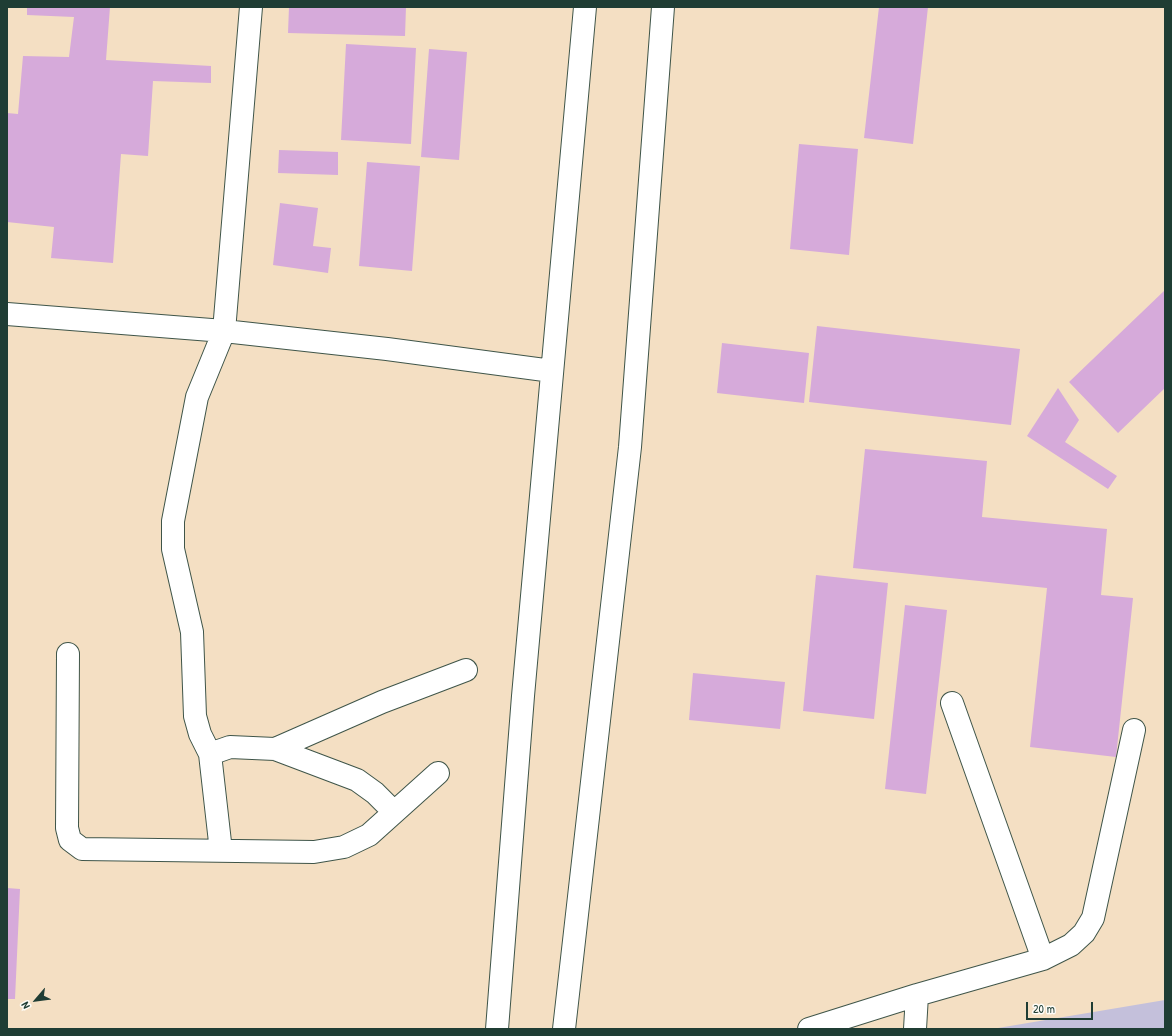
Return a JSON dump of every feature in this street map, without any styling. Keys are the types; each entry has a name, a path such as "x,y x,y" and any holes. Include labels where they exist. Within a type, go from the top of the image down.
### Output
{"street":[{"path":"221,851 210,754 200,734 195,716 192,632 173,549 173,521 197,397 224,331 251,7"},
{"path":"497,1029 523,696 585,7"},
{"path":"564,1029 630,446 663,7"},
{"path":"7,314 224,331 387,349 552,371"},
{"path":"68,654 66,828 70,840 82,849 314,852 344,847 369,834 438,773"},
{"path":"275,749 382,702 466,670"},
{"path":"952,703 1043,959"},
{"path":"809,1029 917,995 1043,959 1071,945 1084,933 1093,918 1134,730"},
{"path":"210,754 230,748 275,749 357,780 375,793 394,812"},
{"path":"915,1029 917,995"}],"shaded area":[{"path":"1165,1000 1165,1029 992,1029"}],"building":[{"path":"27,7 110,7 106,60 211,66 211,83 153,81 148,156 121,154 113,263 51,258 54,227 7,222 7,113 18,114 23,56 69,57 74,17 27,15"},
{"path":"289,7 406,7 405,36 288,33"},
{"path":"879,7 928,7 913,144 864,138"},
{"path":"346,44 416,48 411,144 341,140"},
{"path":"429,49 467,52 459,160 421,157"},
{"path":"799,144 858,149 849,255 790,249"},
{"path":"279,150 338,152 338,175 278,173"},
{"path":"367,162 420,166 412,271 359,266"},
{"path":"280,203 318,208 313,246 331,248 328,273 273,265"},
{"path":"1165,290 1165,388 1118,433 1069,382"},
{"path":"817,326 1020,349 1011,425 809,402"},
{"path":"722,343 809,353 804,403 717,393"},
{"path":"1058,388 1079,420 1065,442 1117,476 1108,489 1027,436"},
{"path":"865,449 987,461 982,517 1107,529 1101,595 1133,598 1116,757 1030,747 1047,588 853,568"},
{"path":"816,575 888,583 874,719 803,711"},
{"path":"905,605 947,610 926,794 885,789"},
{"path":"693,673 785,682 780,729 689,720"},
{"path":"7,888 20,889 15,999 7,999"}]}
